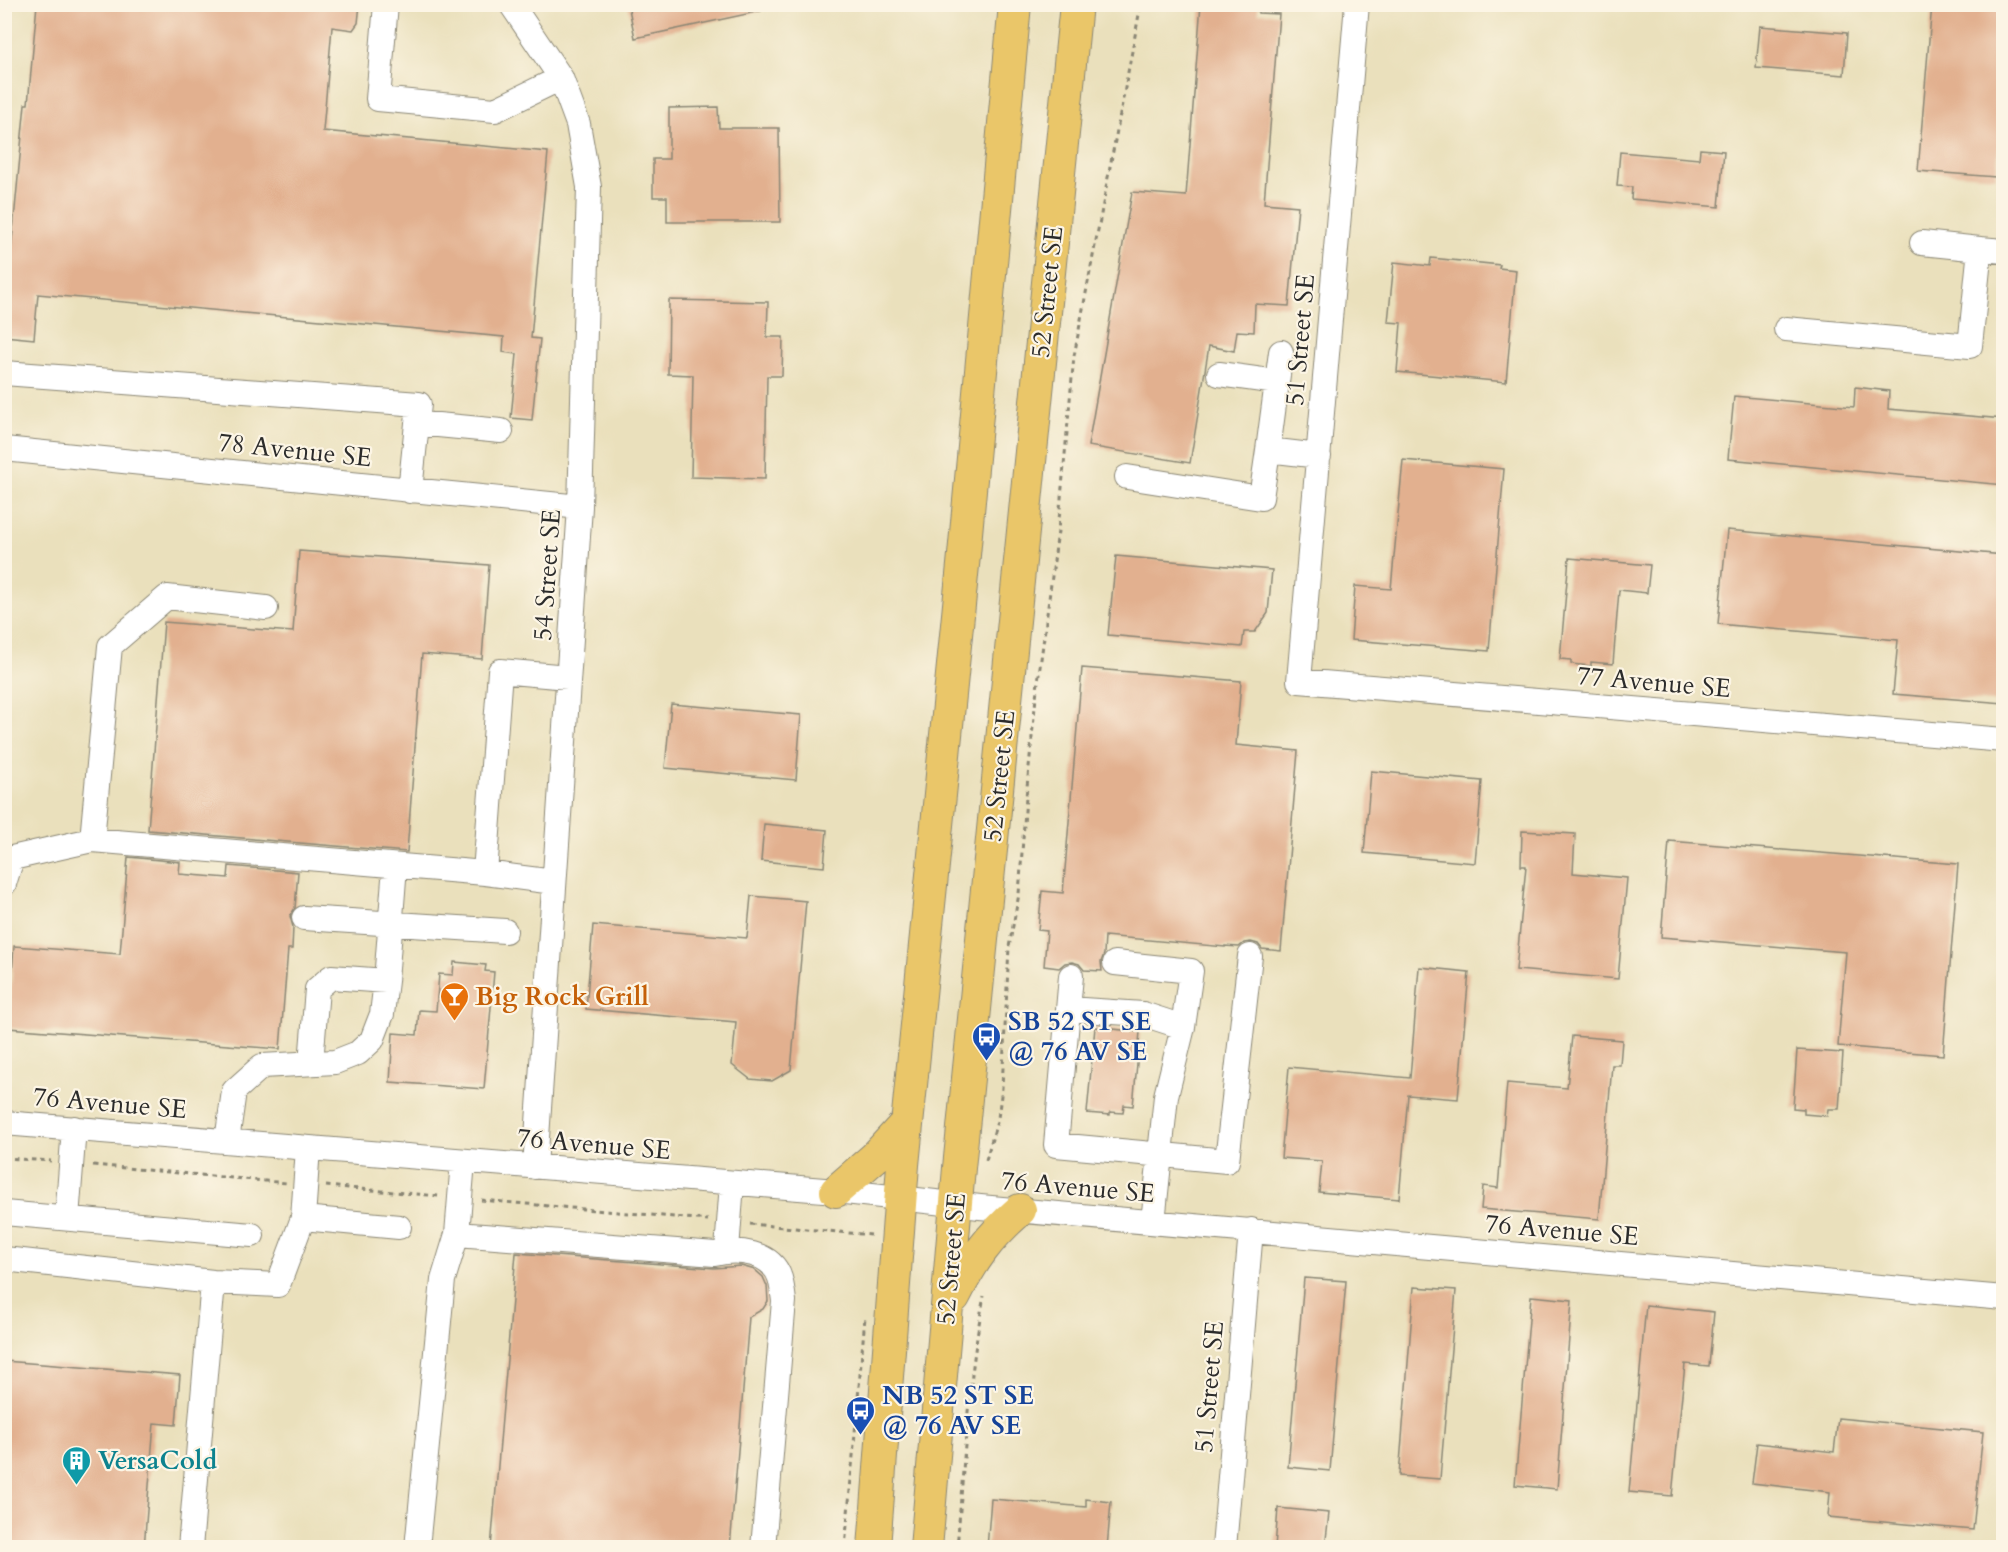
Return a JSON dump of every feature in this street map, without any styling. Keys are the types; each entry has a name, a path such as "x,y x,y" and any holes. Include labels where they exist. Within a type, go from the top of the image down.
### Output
{"main road":[{"name":"52 Street SE","path":"874,1548 907,1122 962,579 1015,4"},
{"name":"52 Street SE","path":"926,1548 956,1204 1076,4"},
{"path":"836,1191 875,1157 907,1122"},
{"path":"947,1311 972,1261 994,1234 1020,1210"}],"street":[{"path":"386,4 378,99 495,110 561,78"},
{"name":"54 Street SE","path":"511,4 561,78 578,124 589,187 580,507 535,1167"},
{"name":"51 Street SE","path":"1299,681 1357,4"},
{"path":"1786,329 1970,346 1992,250 1922,243"},
{"path":"1127,477 1261,498 1281,352"},
{"path":"4,373 419,404 410,491"},
{"path":"1219,374 1277,382"},
{"path":"417,423 501,431"},
{"name":"78 Avenue SE","path":"4,448 580,507"},
{"path":"1268,450 1319,456"},
{"path":"92,840 110,646 166,597 266,608"},
{"path":"485,873 500,671 568,677"},
{"name":"77 Avenue SE","path":"1299,681 2004,740"},
{"path":"4,884 12,858 92,840 485,873 554,882"},
{"path":"227,1141 234,1090 262,1066 335,1062 358,1053 372,1040 381,1014 386,981 395,866"},
{"path":"304,918 505,931"},
{"path":"1071,976 1056,1145 1227,1161 1250,956"},
{"path":"1115,963 1191,971 1183,1027 1166,1096 1153,1222"},
{"path":"311,1063 317,988 331,977 386,981"},
{"path":"1068,1009 1143,1014 1183,1027"},
{"name":"76 Avenue SE","path":"4,1123 836,1191 1020,1210 2004,1298"},
{"path":"67,1218 74,1128"},
{"path":"4,1259 213,1282 278,1285 303,1218 308,1148"},
{"path":"417,1548 443,1280 457,1234 463,1161"},
{"path":"727,1251 732,1184"},
{"path":"4,1213 252,1235"},
{"path":"303,1218 399,1227"},
{"name":"51 Street SE","path":"1224,1548 1251,1230"},
{"path":"457,1234 715,1254 727,1251 749,1252 769,1261 780,1276 784,1301 763,1548"},
{"path":"190,1548 213,1282"}],"path":[{"path":"984,1170 998,1118 1002,1088 1009,947 1019,894 1029,764 1058,531 1074,356 1141,4"},
{"path":"957,1548 979,1322 986,1287"},
{"path":"844,1548 865,1316"}],"building":[{"path":"37,4 360,4 358,23 353,30 332,27 323,131 548,152 531,338 540,339 532,420 511,418 517,354 503,352 504,337 38,294 34,339 4,336 4,293 7,293"},
{"path":"628,4 761,4 761,11 635,38"},
{"path":"1201,4 1258,4 1258,13 1279,14 1264,203 1298,206 1289,306 1255,304 1254,332 1237,331 1234,351 1209,346 1190,463 1088,446 1132,192 1186,196"},
{"path":"1932,4 2004,4 2004,93 1996,177 1918,171"},
{"path":"1760,26 1847,33 1844,75 1756,68"},
{"path":"718,107 719,128 779,128 780,222 667,222 667,197 653,197 653,159 669,159 669,108"},
{"path":"1700,149 1724,151 1719,207 1631,199 1632,187 1617,186 1620,152 1699,159"},
{"path":"1431,258 1500,265 1499,268 1516,270 1506,382 1397,372 1401,323 1388,322 1394,262 1430,266"},
{"path":"669,300 768,302 767,337 783,337 782,376 767,376 765,479 691,477 693,375 668,374"},
{"path":"1855,387 1889,391 1888,409 2004,419 2004,485 1728,459 1734,396 1854,407"},
{"path":"1403,460 1504,469 1489,651 1351,640 1355,586 1391,589"},
{"path":"1727,530 2004,555 2004,703 1893,694 1898,640 1718,624"},
{"path":"299,551 489,565 482,659 422,654 407,852 148,830 164,622 293,632"},
{"path":"1116,556 1272,570 1268,613 1255,632 1244,632 1242,647 1108,635"},
{"path":"1569,558 1650,565 1647,593 1619,590 1613,664 1591,662 1591,666 1571,664 1571,660 1560,659"},
{"path":"1082,668 1241,681 1236,745 1298,751 1281,951 1262,949 1258,944 1251,942 1239,947 1225,947 1105,936 1102,971 1084,970 1079,964 1072,962 1065,963 1059,968 1044,966 1047,931 1038,930 1042,891 1063,893"},
{"path":"671,704 801,715 796,780 665,768"},
{"path":"1371,771 1482,781 1475,863 1364,853"},
{"path":"764,824 827,830 824,867 761,861"},
{"path":"1522,831 1575,834 1573,873 1627,878 1618,979 1516,970 1526,866 1521,866"},
{"path":"1669,841 1958,864 1943,1055 1838,1046 1846,952 1661,937"},
{"path":"128,857 180,862 179,874 228,878 229,866 298,872 295,908 290,916 293,927 292,949 288,949 280,1049 8,1028 14,946 120,954"},
{"path":"751,896 806,901 791,1070 772,1081 750,1079 732,1065 736,1022 586,1009 593,925 747,938"},
{"name":"Big Rock Grill","path":"454,962 486,965 485,971 494,972 484,1089 390,1082 393,1033 417,1035 419,1010 436,1011 439,974 453,975"},
{"path":"1419,967 1469,972 1458,1099 1408,1095 1399,1199 1319,1192 1322,1161 1281,1158 1289,1067 1410,1078"},
{"path":"1095,1027 1140,1032 1133,1106 1124,1105 1123,1113 1110,1112 1110,1115 1087,1113"},
{"path":"1572,1036 1622,1040 1620,1065 1612,1065 1599,1219 1481,1209 1483,1186 1498,1188 1507,1083 1567,1088"},
{"path":"1797,1050 1843,1053 1839,1109 1828,1109 1827,1116 1804,1114 1804,1109 1793,1108"},
{"path":"516,1253 714,1268 741,1266 755,1270 763,1277 767,1286 768,1301 763,1309 749,1317 730,1548 491,1548"},
{"path":"1304,1278 1346,1281 1330,1471 1288,1467"},
{"path":"1414,1287 1456,1290 1440,1479 1399,1476"},
{"path":"1531,1296 1572,1300 1557,1489 1515,1485"},
{"path":"1646,1305 1714,1312 1709,1366 1685,1364 1672,1496 1629,1492"},
{"name":"VersaCold","path":"4,1361 180,1375 176,1425 154,1423 144,1548 4,1548"},
{"path":"1838,1418 1983,1432 1973,1530 1828,1517 1830,1492 1752,1483 1757,1443 1834,1452"},
{"path":"991,1499 1086,1507 1086,1499 1111,1502 1107,1548 987,1548"},
{"path":"1278,1508 1329,1513 1325,1548 1275,1548"}],"place":[{"name":"Big Rock Grill","path":"454,1022"},
{"name":"SB 52 ST SE @ 76 AV SE","path":"987,1062"},
{"name":"NB 52 ST SE @ 76 AV SE","path":"861,1436"},
{"name":"VersaCold","path":"77,1486"}]}
